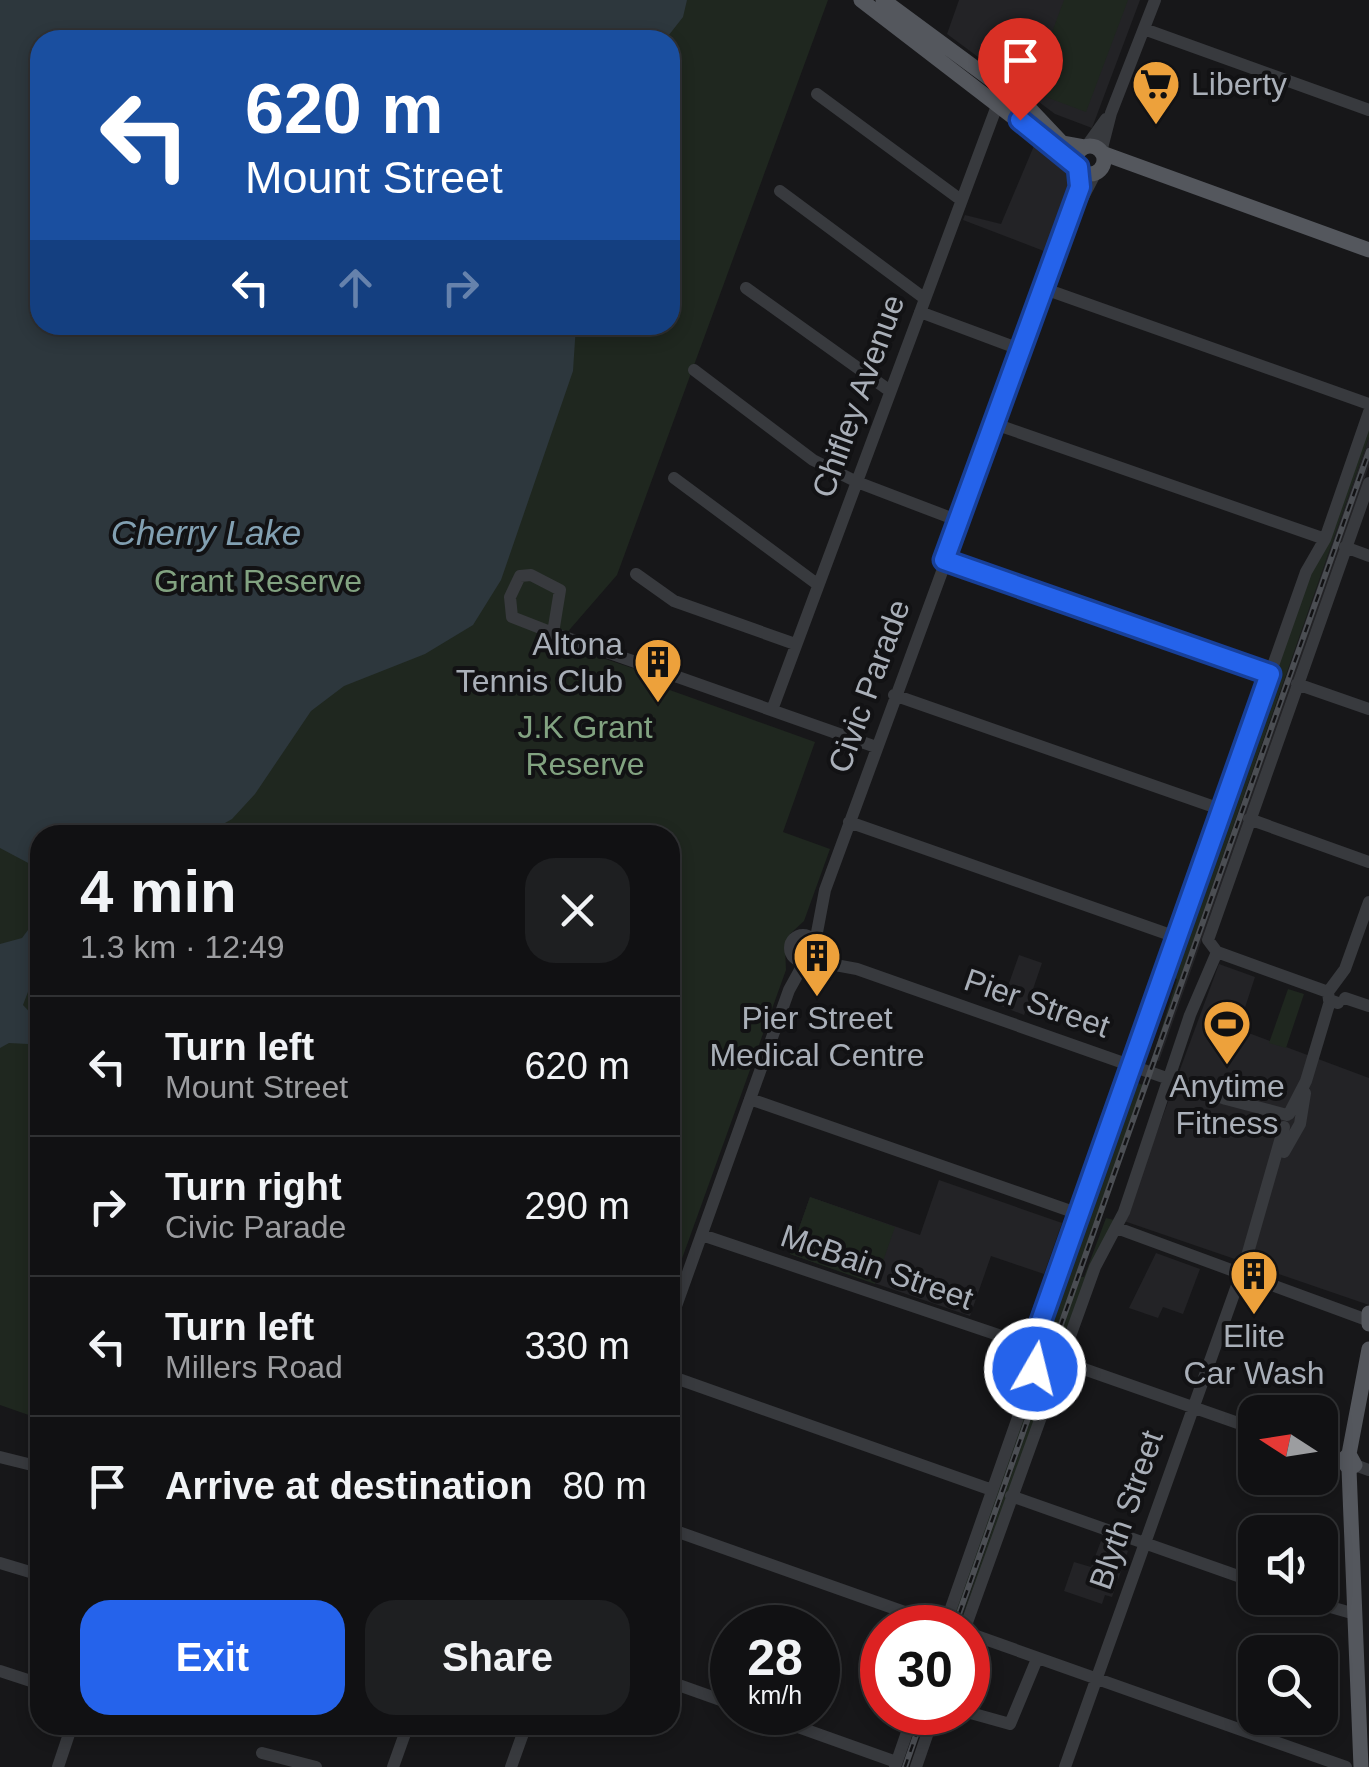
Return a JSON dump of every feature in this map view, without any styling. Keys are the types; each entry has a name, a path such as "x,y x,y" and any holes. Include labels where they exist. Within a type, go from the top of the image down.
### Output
{"main road":[{"path":"860,0 1078,168 1096,172 1143,171"},
{"path":"894,3 1028,107 1062,143 1093,150 1369,250"},
{"path":"1078,168 1077,156 1093,150"},
{"path":"1093,150 1104,161 1096,172"},
{"path":"1361,1767 1353,1464 1369,1349"}],"street":[{"path":"1093,150 1155,0"},
{"path":"1144,30 1369,110"},
{"path":"817,94 961,200"},
{"name":"Chifley Avenue","path":"772,710 998,103"},
{"name":"Civic Parade","path":"1076,206 1078,168"},
{"name":"Civic Parade","path":"815,944 820,903 894,695 1076,206 1096,172"},
{"path":"780,191 922,305 1022,350"},
{"path":"746,288 890,391"},
{"path":"1045,289 1369,404"},
{"path":"694,370 813,460 856,482 959,520"},
{"path":"952,1605 1035,1369 1034,1348 1079,1214 1306,572 1325,539 1369,412"},
{"path":"995,424 1325,539"},
{"path":"674,478 817,584"},
{"path":"1369,483 1208,940 1217,952 1369,1006"},
{"path":"1346,547 1369,556"},
{"path":"944,560 1270,674"},
{"path":"636,574 674,601 795,644"},
{"path":"552,633 560,590 531,575 520,576 510,597 512,617 552,633 876,748"},
{"path":"1297,684 1369,709"},
{"path":"894,695 1223,810"},
{"path":"1249,820 1369,862"},
{"path":"849,822 1179,938"},
{"name":"Blyth Street","path":"1065,1767 1369,902"},
{"name":"Civic Parade","path":"791,952 820,903"},
{"name":"Pier Street","path":"798,937 809,937 858,969"},
{"path":"680,1296 788,990 815,944"},
{"path":"788,990 791,952 807,960"},
{"path":"974,1605 1095,1267 1117,1228 1210,961 1217,952"},
{"name":"Pier Street","path":"807,960 858,969 1289,1121"},
{"path":"750,1099 1079,1214"},
{"path":"1117,1228 1367,1317"},
{"name":"McBain Street","path":"702,1235 1034,1348"},
{"path":"1061,1361 1238,1423"},
{"path":"680,1380 992,1490"},
{"path":"0,1457 30,1464"},
{"path":"1011,1496 1238,1576"},
{"path":"680,1533 882,1605"},
{"path":"0,1563 30,1572"},
{"path":"1338,1609 1355,1614"},
{"path":"990,1639 1346,1767"},
{"path":"990,1718 1010,1724 1037,1658"},
{"path":"0,1671 30,1681"},
{"path":"680,1686 710,1696"},
{"path":"58,1767 69,1735"},
{"path":"393,1767 404,1735"},
{"path":"511,1767 522,1735"},
{"path":"817,1735 895,1764 906,1735"},
{"path":"916,1767 927,1735"},
{"path":"262,1753 316,1767"}],"shaded area":[{"path":"959,0 1140,0 1092,128 1055,114 947,34"},
{"path":"1036,141 1073,175 1074,187 1049,253 963,220 965,215 1001,224"},
{"path":"1369,437 1369,466 1159,1061 1153,1059"},
{"path":"1019,955 1042,963 1024,1015 1001,1006"},
{"path":"1219,964 1255,977 1238,1029 1369,1078 1369,1305 1124,1221"},
{"path":"1148,1084 966,1605 961,1605 1143,1085"},
{"path":"939,1180 1062,1223 1044,1274 991,1256 970,1316 790,1254 810,1197 920,1235"},
{"path":"1156,1253 1200,1269 1183,1314 1163,1307 1158,1318 1129,1308"},
{"path":"1101,1541 1128,1551 1112,1597 1105,1595 1102,1604 1064,1591 1074,1562 1091,1567"}],"green space":[{"name":"Grant Reserve","path":"0,0 828,0 617,575 558,643 638,670 641,679 653,684 815,742 783,832 830,849 804,921 790,934 785,947 786,970 680,1264 680,825 30,825 30,1416 0,1405"},
{"path":"1064,0 1128,0 1086,112 1030,91"},
{"path":"1369,424 1369,437 1152,1059 1177,979 1168,975 1305,585"},
{"path":"1288,989 1304,994 1286,1048 1269,1043"},
{"path":"1130,1080 1143,1085 961,1605 954,1605 1042,1332 1049,1333"},
{"path":"810,1197 895,1227 875,1284 790,1254"},
{"path":"1106,1218 1114,1220 966,1605 1080,1277 1084,1277"}],"water":[{"name":"Cherry Lake","path":"0,0 687,0 683,17 673,30 30,30 30,335 575,335 573,371 501,580 473,625 425,654 344,686 311,711 255,794 222,825 30,825 30,864 0,848"},
{"path":"30,927 30,986 23,1005 30,1012 30,1040 28,1044 9,1043 0,1048 0,944 22,938"}],"railway":[{"path":"962,1605 1369,451"},
{"path":"905,1767 916,1735"}],"place":[{"name":"Liberty","path":"1156,126"},
{"name":"Altona Tennis Club","path":"658,704"},
{"name":"Pier Street Medical Centre","path":"817,998"},
{"name":"Anytime Fitness","path":"1227,1066"},
{"name":"Elite Car Wash","path":"1254,1316"}],"route":[{"path":"1020,120 1078,167 1080,187 944,560 1270,674 1035,1338 1035,1369"}],"park label":[{"name":"J.K Grant Reserve","path":"585,746"}]}
